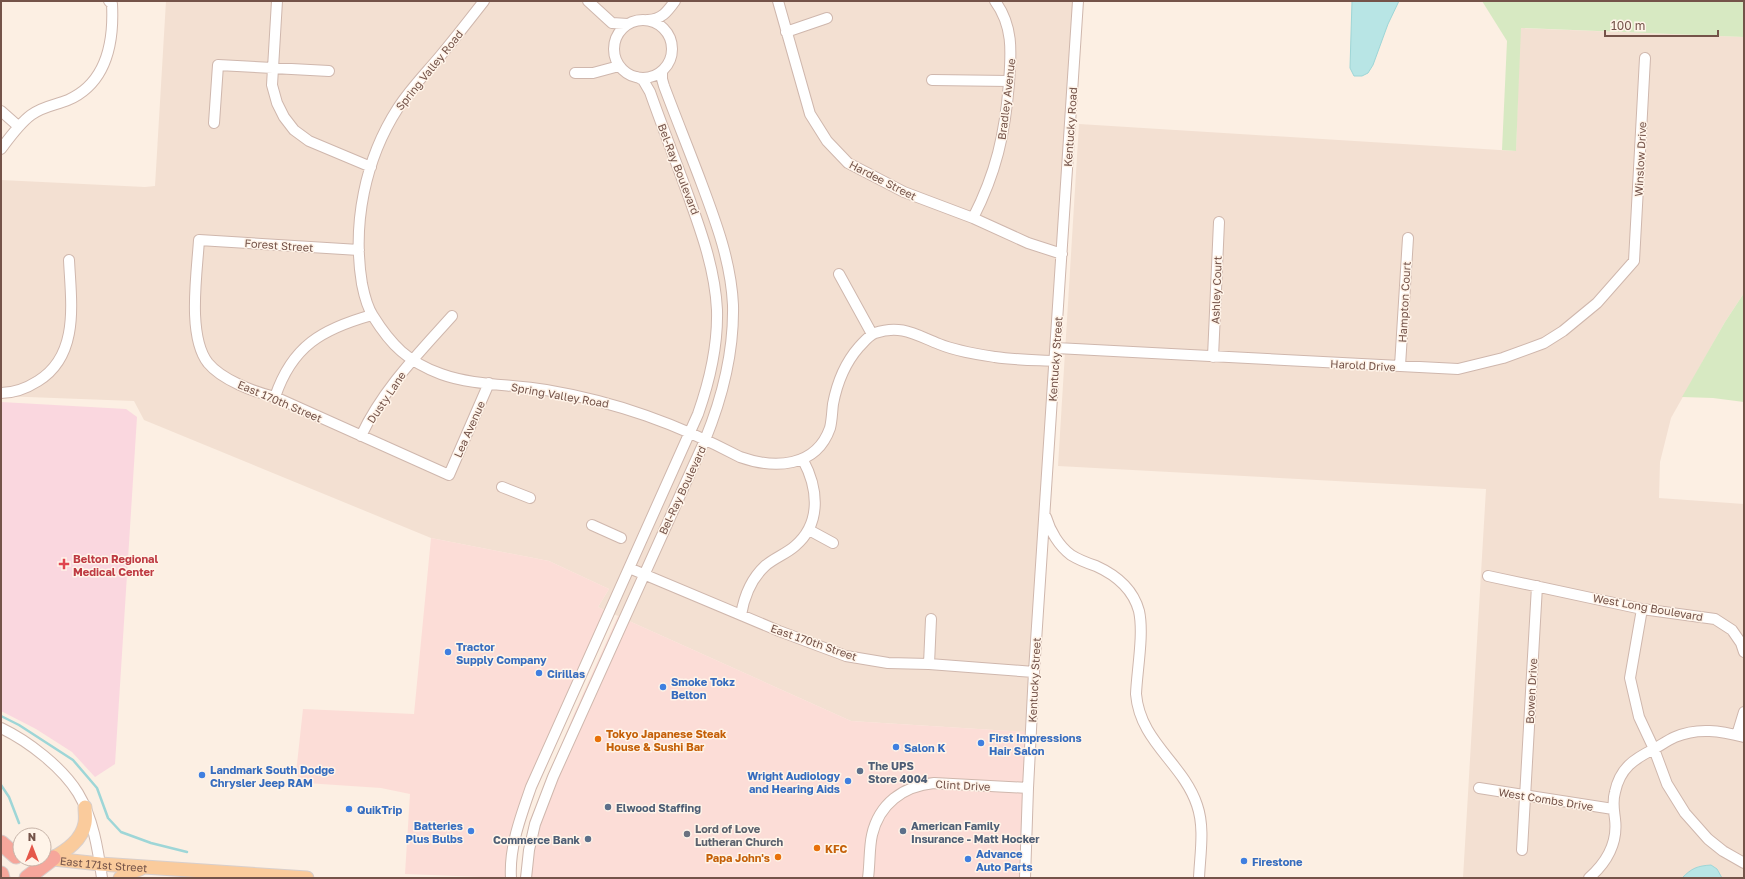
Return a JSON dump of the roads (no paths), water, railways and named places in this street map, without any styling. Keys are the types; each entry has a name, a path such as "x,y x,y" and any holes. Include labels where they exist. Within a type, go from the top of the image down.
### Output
{"highway":[{"path":"1,843 12,856"},
{"path":"27,878 39,867"},
{"path":"1,874 2,878"}],"main road":[{"path":"52,856 66,851 79,837 85,823 85,807"},
{"name":"East 171st Street","path":"52,858 100,864 307,878"},
{"path":"120,878 125,874 143,867"}],"street":[{"path":"1,149 18,126 32,114 46,106 68,100 89,87 103,67 110,51 113,12 112,4 108,1"},
{"path":"277,1 272,85 277,103 284,117 294,130 309,141 371,167"},
{"name":"Spring Valley Road","path":"484,1 398,108 384,132 371,167 359,212 359,250 364,294 372,315 392,344 426,368 452,378 548,390 599,400 660,419 740,457 759,463 777,464 803,460"},
{"path":"588,1 612,23 618,24 628,24 640,20 660,18 675,1"},
{"name":"Hardee Street","path":"778,1 810,114 823,135 838,153 848,162 899,189 934,205 973,218 1021,240 1062,254"},
{"name":"Bradley Avenue","path":"973,218 990,181 1000,151 1008,107 1012,55 1011,42 1007,28 995,1"},
{"name":"Kentucky Road","path":"1062,254 1078,1"},
{"path":"637,78 650,78 662,72 668,65 672,50 665,23 665,14"},
{"path":"786,32 827,18"},
{"path":"648,20 660,26 668,36"},
{"path":"575,73 593,73 619,66 614,52 615,40 612,23"},
{"path":"615,40 618,33 628,24"},
{"name":"Winslow Drive","path":"1634,261 1645,58"},
{"path":"214,123 218,65 329,71"},
{"name":"Bel-Ray Boulevard","path":"511,878 514,845 531,787 690,433 706,391 714,353 717,310 711,266 698,220 650,92 643,80 630,75 619,66"},
{"name":"Bel-Ray Boulevard","path":"526,878 529,850 540,810 585,706 705,440 723,390 730,360 733,303 727,263 715,220 662,79 662,72"},
{"path":"932,80 1009,81"},
{"path":"1,111 18,126"},
{"name":"Ashley Court","path":"1213,357 1218,222"},
{"name":"Hampton Court","path":"1400,366 1408,238"},
{"name":"Forest Street","path":"199,240 359,250"},
{"name":"East 170th Street","path":"199,240 195,321 196,332 203,355 208,364 234,382 248,389 275,397 449,475"},
{"name":"Kentucky Street","path":"1025,878 1034,672 1062,254"},
{"path":"1,392 20,390 37,382 46,376 63,353 70,334 71,320 69,260"},
{"name":"Harold Drive","path":"1056,348 1458,369 1503,358 1544,343 1563,331 1596,303 1634,261"},
{"path":"711,266 727,263"},
{"path":"839,274 872,334"},
{"path":"275,397 286,369 303,347 351,321 372,315"},
{"name":"Dusty Lane","path":"361,436 388,390 452,316"},
{"path":"741,615 745,597 756,576 775,558 795,546 809,530 816,510 815,496 813,483 803,460 818,448 825,439 832,419 834,398 840,377 855,352 872,334 890,330 901,330 911,332 938,344 995,357 1056,361"},
{"name":"Lea Avenue","path":"449,475 489,383"},
{"path":"502,487 530,498"},
{"path":"1045,512 1055,536 1070,554 1081,561 1109,572 1119,579 1129,590 1135,601 1140,621 1136,694 1137,706 1146,728 1191,789 1197,805 1202,821 1199,878"},
{"path":"592,525 621,538"},
{"path":"809,530 833,543"},
{"path":"1042,542 1048,535 1055,536"},
{"path":"1042,554 1055,536"},
{"name":"East 170th Street","path":"629,568 792,636 846,656 888,663 929,664 1034,672"},
{"name":"West Long Boulevard","path":"1488,576 1642,609 1715,619 1732,630 1744,649"},
{"name":"Bowen Drive","path":"1522,850 1537,586"},
{"path":"1642,609 1630,678 1639,717 1654,749 1667,784 1685,814 1708,839 1723,851 1744,863"},
{"path":"929,664 931,619"},
{"path":"571,699 585,706"},
{"path":"1589,878 1604,863 1610,853 1616,830 1613,809 1614,793 1622,774 1635,758 1671,739 1689,733 1716,731 1740,736 1744,712"},
{"path":"1,728 19,738 51,762 78,792 94,832 102,878"},
{"name":"Clint Drive","path":"868,878 871,836 874,824 885,806 902,792 918,785 934,783 1028,788"},
{"name":"West Combs Drive","path":"1479,788 1613,809"},
{"path":"525,804 540,810"}],"water":[{"path":"1352,1 1399,1 1388,24 1373,65 1368,73 1362,76 1354,76 1350,68"},
{"path":"1711,865 1717,869 1722,878 1682,878 1695,868"}],"waterway":[{"path":"1,716 19,725 73,760 97,788 108,818 121,832 151,843 187,852"},
{"path":"1,785 9,797 19,823"}],"place":[{"name":"Belton Regional Medical Center","path":"64,564"},
{"name":"Tractor Supply Company","path":"448,652"},
{"name":"Cirillas","path":"539,673"},
{"name":"Smoke Tokz Belton","path":"663,687"},
{"name":"Tokyo Japanese Steak House & Sushi Bar","path":"598,739"},
{"name":"First Impressions Hair Salon","path":"981,743"},
{"name":"Salon K","path":"896,747"},
{"name":"The UPS Store 4004","path":"860,771"},
{"name":"Landmark South Dodge Chrysler Jeep RAM","path":"202,775"},
{"name":"Wright Audiology and Hearing Aids","path":"848,781"},
{"name":"Elwood Staffing","path":"608,807"},
{"name":"QuikTrip","path":"349,809"},
{"name":"Batteries Plus Bulbs","path":"471,831"},
{"name":"American Family Insurance - Matt Hocker","path":"903,831"},
{"name":"Lord of Love Lutheran Church","path":"687,834"},
{"name":"Commerce Bank","path":"588,839"},
{"name":"KFC","path":"817,848"},
{"name":"Papa John's","path":"778,857"},
{"name":"Advance Auto Parts","path":"968,859"},
{"name":"Firestone","path":"1244,861"}]}
